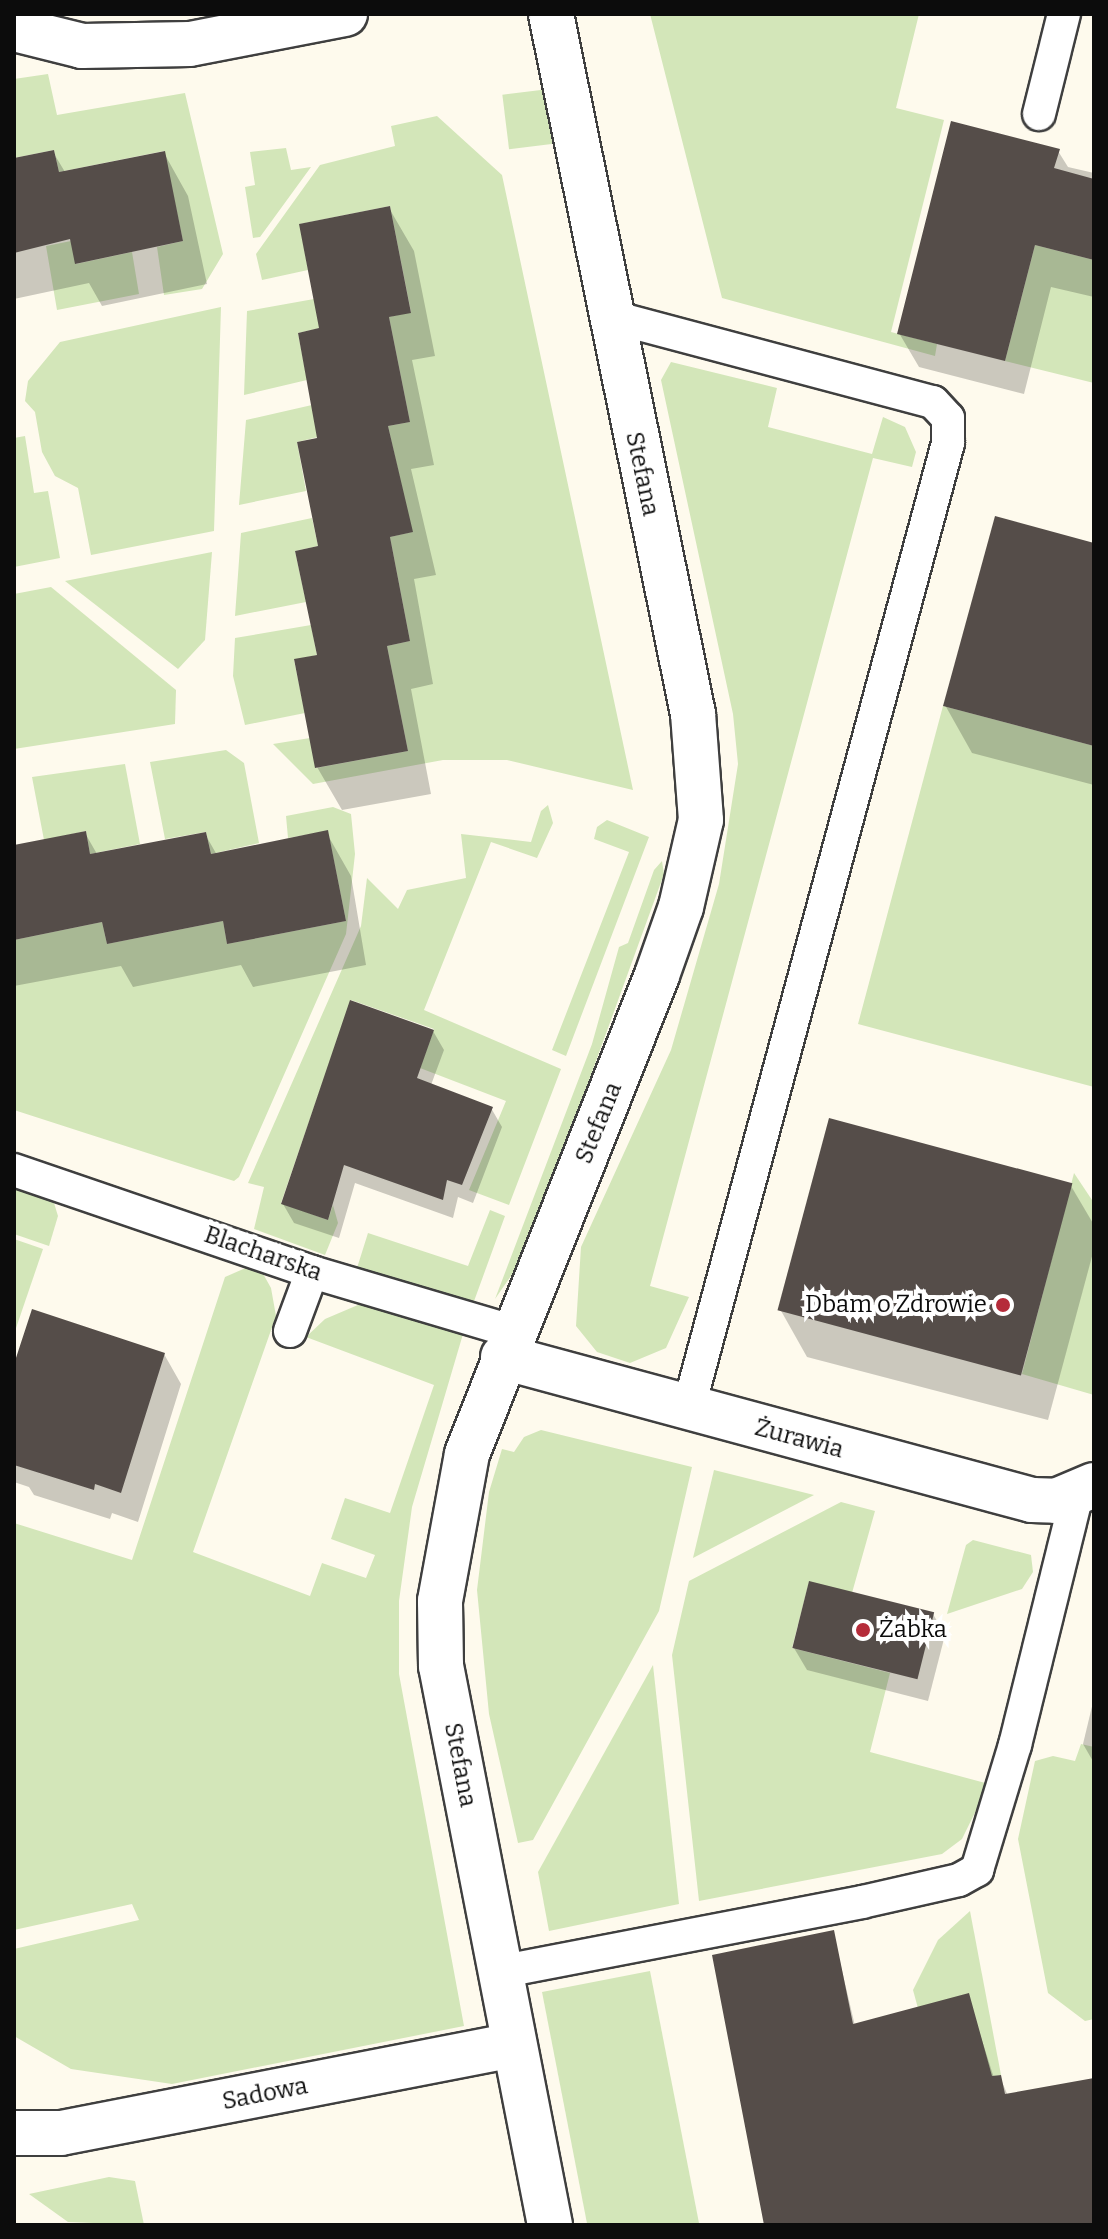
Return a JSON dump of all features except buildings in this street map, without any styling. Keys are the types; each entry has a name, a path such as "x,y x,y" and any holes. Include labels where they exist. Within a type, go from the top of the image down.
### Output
{"street":[{"path":"14,29 82,46 190,44 345,14"},
{"name":"Stefana","path":"550,2225 441,1666 440,1601 467,1454 657,975 681,907 701,820 693,714 609,316 551,14"},
{"name":"Żurawia","path":"509,1344 688,1410 1032,1500 1086,1490"},
{"name":"Sadowa","path":"14,2133 61,2133 514,2045"}],"lane":[{"path":"1039,114 1064,14"},
{"path":"609,316 933,402 948,418 948,443 688,1410"},
{"name":"Blacharska","path":"14,1170 312,1272 509,1344"},
{"path":"290,1331 312,1272"},
{"path":"499,1972 862,1902 959,1880 977,1870 1086,1490"}],"green space":[{"path":"650,14 919,14 896,108 944,120 891,332 937,344 935,356 722,298"},
{"path":"48,74 57,115 185,93 223,254 202,289 164,295 157,247 183,241 164,151 59,172 54,150 14,158 14,79"},
{"path":"549,89 556,144 509,149 502,95"},
{"path":"437,116 502,175 633,790 507,760 443,760 313,784 273,744 310,738 316,768 408,751 387,646 410,641 390,537 412,532 388,426 410,422 389,317 411,312 390,206 300,224 308,270 262,280 256,254 320,165 395,146 391,126"},
{"path":"286,148 291,170 311,167 260,237 253,238 245,187 255,185 250,152"},
{"path":"71,241 76,264 132,252 139,294 57,310 46,246"},
{"path":"1035,245 1094,260 1094,383 1005,361"},
{"path":"314,299 320,328 298,333 307,380 244,395 247,311"},
{"path":"221,307 214,531 91,555 78,488 55,476 42,452 35,412 25,401 28,381 60,342"},
{"path":"671,362 777,388 768,427 872,454 883,417 905,427 916,452 912,467 873,458 650,1286 689,1297 666,1348 630,1363 597,1352 576,1326 581,1247 671,1050 719,884 738,764 733,714 661,380"},
{"path":"312,405 318,437 297,442 306,491 239,505 246,420"},
{"path":"25,436 34,493 48,491 60,558 14,567 14,438"},
{"path":"312,518 318,546 295,551 306,602 235,616 241,533"},
{"path":"212,552 205,640 178,669 65,581"},
{"path":"51,587 176,690 175,724 14,749 14,594"},
{"path":"311,625 317,655 294,660 305,713 245,725 233,676 235,638"},
{"path":"943,706 1094,746 1094,1087 858,1024"},
{"path":"226,750 244,763 259,843 211,854 206,832 165,839 150,762"},
{"path":"125,764 140,844 90,854 86,831 44,840 32,777"},
{"path":"548,805 553,823 537,858 491,842 424,1010 561,1069 509,1205 469,1190 506,1101 420,1068 434,1029 351,1000 281,1203 328,1220 333,1205 338,1223 325,1255 254,1229 264,1187 248,1183 361,926 367,878 398,909 407,890 466,878 461,834 531,842 541,811"},
{"path":"333,807 351,814 355,854 346,934 239,1177 234,1181 14,1110 14,940 102,922 107,944 223,921 227,944 346,921 328,831 288,838 286,816"},
{"path":"607,820 649,837 566,1056 552,1050 629,852 594,839 597,827"},
{"path":"662,861 664,874 580,1105 513,1273 495,1299 592,1044 619,947 628,943 654,870"},
{"path":"1074,1173 1094,1203 1094,1395 1022,1374"},
{"path":"14,1186 54,1203 58,1216 49,1246 14,1234"},
{"path":"490,1210 505,1216 473,1304 357,1268 368,1233 468,1266"},
{"path":"14,1239 43,1249 14,1334"},
{"path":"257,1263 271,1288 276,1316 193,1552 310,1596 322,1563 366,1578 375,1555 331,1539 345,1498 390,1513 434,1385 306,1337 325,1319 365,1302 463,1334 412,1507 399,1601 399,1674 464,2026 172,2084 71,2069 14,2036 14,1949 139,1920 132,1904 14,1930 14,1523 132,1560 225,1277"},
{"path":"541,1430 692,1467 659,1611 533,1840 518,1843 489,1714 477,1590 489,1492 502,1449 514,1452 524,1437"},
{"path":"714,1470 814,1495 693,1558"},
{"path":"841,1502 875,1511 852,1593 809,1582 792,1648 890,1673 870,1752 989,1784 962,1839 942,1854 699,1901 672,1655 689,1581"},
{"path":"973,1540 1031,1555 1033,1572 1022,1589 947,1614 966,1545"},
{"path":"653,1665 679,1904 549,1931 538,1872"},
{"path":"1081,1744 1094,1747 1094,2019 1085,2021 1048,1993 1018,1839 1035,1761 1053,1756 1075,1761"},
{"path":"970,1911 1001,2075 939,2085 913,1990 938,1940"},
{"path":"650,1971 699,2224 587,2225 542,1992"},
{"path":"109,2177 135,2181 144,2225 68,2222 29,2194"}],"place":[{"name":"Dbam o Zdrowie","path":"1003,1305"},
{"name":"Żabka","path":"863,1630"}]}
